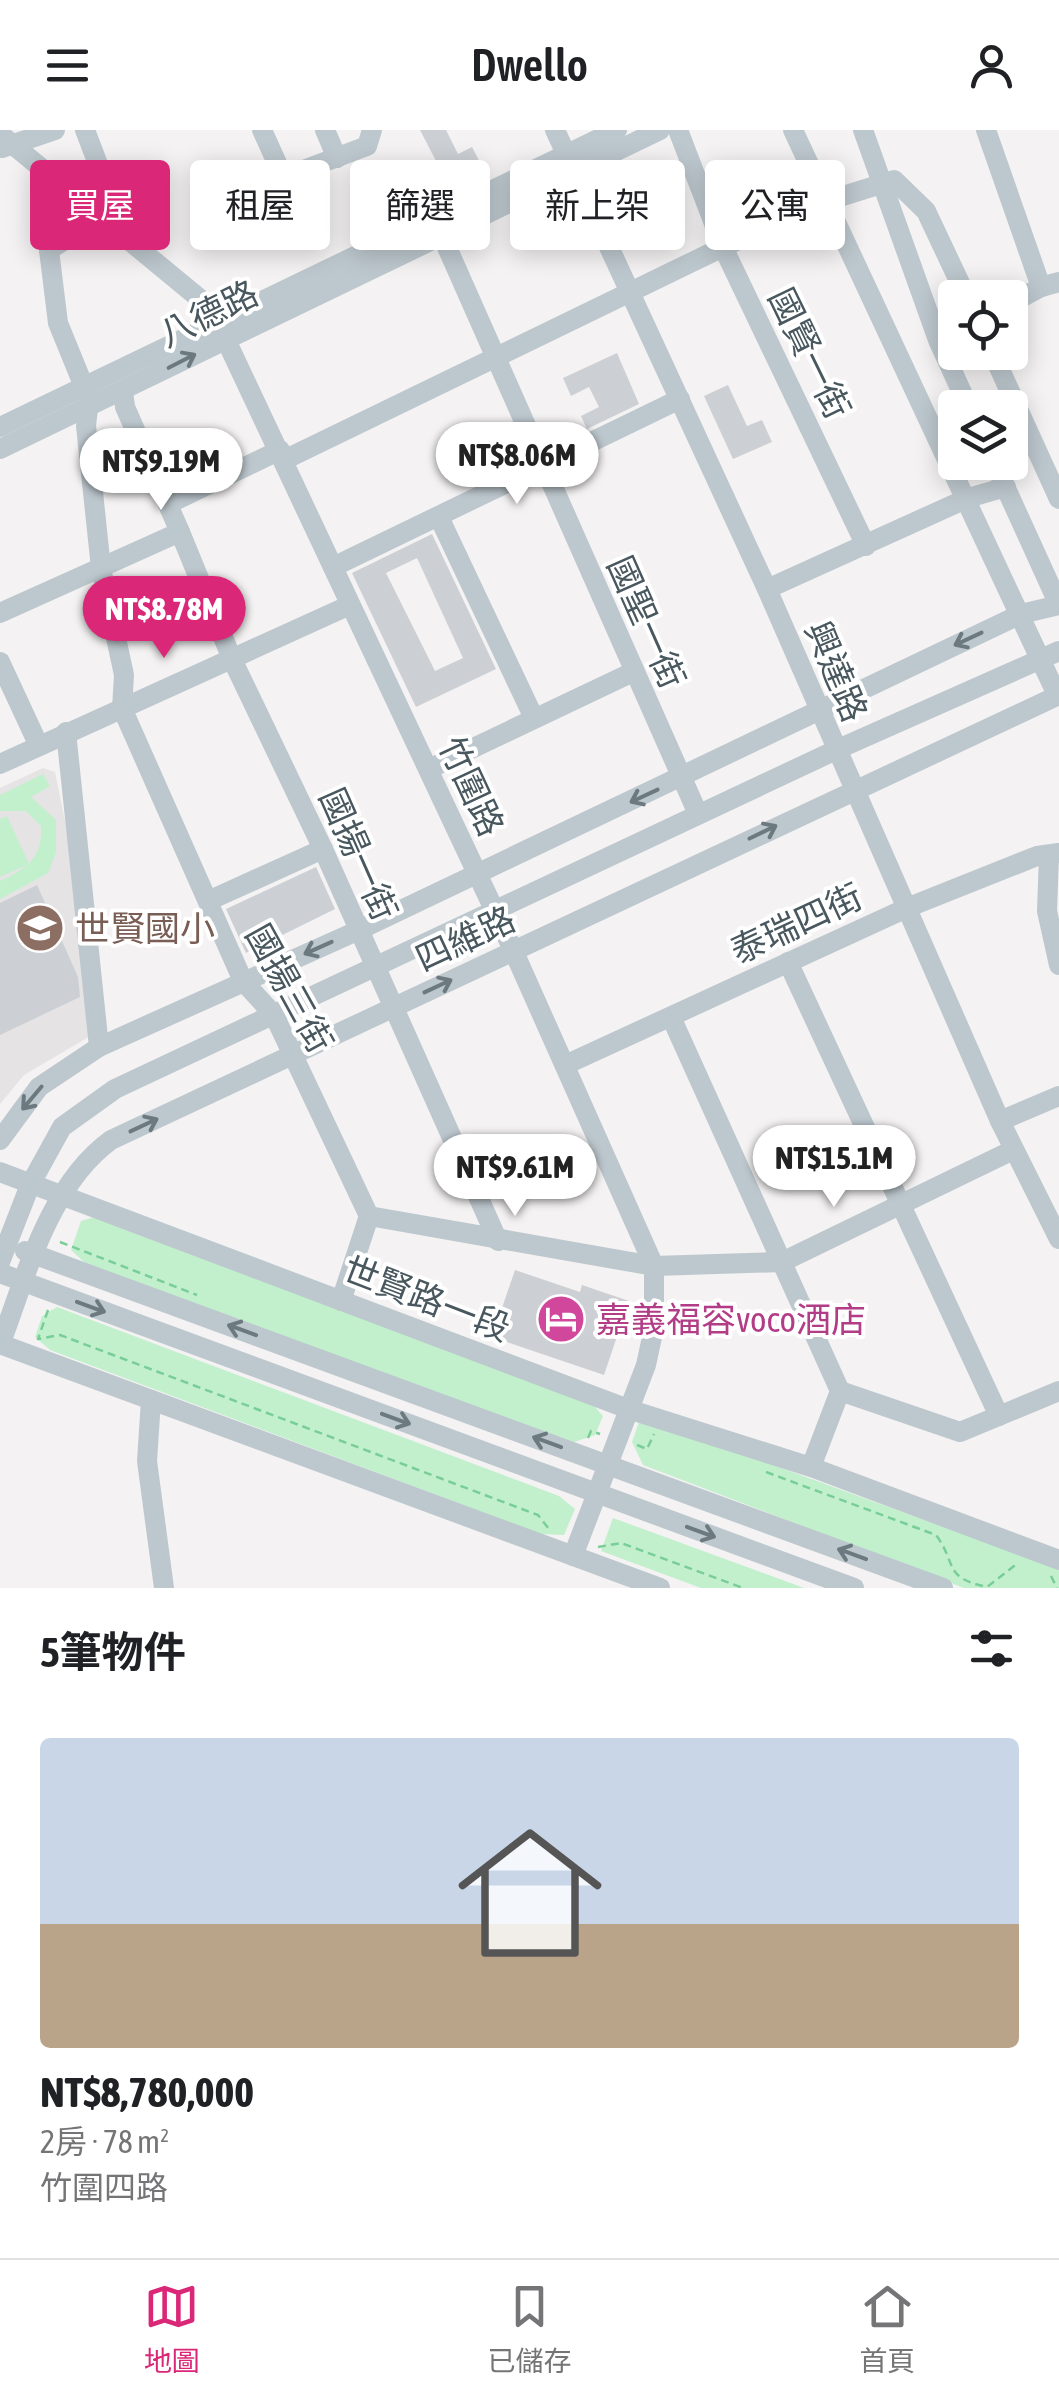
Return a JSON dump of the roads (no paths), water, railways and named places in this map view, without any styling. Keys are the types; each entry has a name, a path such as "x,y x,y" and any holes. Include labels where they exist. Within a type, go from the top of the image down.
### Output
{"street":[{"path":"5,139 54,130"},
{"path":"85,130 96,160"},
{"path":"262,130 281,172 299,174 367,146 372,130"},
{"path":"326,130 337,158"},
{"name":"興達路","path":"554,130 568,160"},
{"name":"八德路","path":"576,160 617,130"},
{"name":"八德路","path":"581,160 660,130"},
{"name":"國賢一街","path":"678,130 705,200"},
{"path":"793,130 807,160"},
{"path":"863,130 938,315"},
{"path":"986,130 1050,285"},
{"name":"竹圍路","path":"5,139 32,160"},
{"path":"845,196 894,180 926,210 959,280"},
{"name":"八德路","path":"0,450 123,391 222,330 510,193"},
{"path":"845,239 1021,614 1050,655 1058,695"},
{"path":"48,250 58,322 89,399 86,426 102,568 124,675 122,708"},
{"name":"竹圍路","path":"142,250 202,299 222,330 514,952 654,1266 654,1328 631,1410 595,1492 573,1556"},
{"name":"八德路","path":"0,427 84,386 409,250"},
{"name":"國聖一街","path":"448,250 698,814"},
{"name":"興達路","path":"609,250 767,589 1000,1122 1059,1238"},
{"path":"168,504 496,357 717,250"},
{"name":"國賢一街","path":"724,250 866,546"},
{"path":"1000,370 1059,499"},
{"name":"國揚一街","path":"123,391 125,407 232,659 323,849 498,1241"},
{"path":"333,567 680,400"},
{"path":"1003,480 1059,605"},
{"path":"767,589 968,498 1006,487"},
{"path":"439,517 533,716"},
{"path":"0,613 180,532"},
{"name":"四維路","path":"0,1140 39,1087 99,1047 682,778 1021,614 1059,605"},
{"path":"0,764 350,606"},
{"name":"四維路","path":"2,1249 30,1185 62,1127 115,1090 698,814 1050,655"},
{"path":"0,662 39,746"},
{"path":"429,769 533,716 634,672"},
{"name":"四維路","path":"0,1344 62,1196 89,1156 112,1140 853,788 1058,695"},
{"name":"國揚三街","path":"122,708 243,981 274,1015 368,1216"},
{"path":"66,732 99,1047"},
{"path":"208,901 323,849"},
{"path":"1054,854 1047,911 1059,965"},
{"name":"泰瑞四街","path":"565,1065 909,907 1054,854"},
{"path":"788,962 904,1204 999,1416"},
{"path":"670,1017 840,1391 812,1467"},
{"path":"1000,1122 1059,1096"},
{"path":"341,1300 368,1216 654,1266 782,1262 1013,1150"},
{"name":"世賢路一段","path":"0,1172 631,1410 812,1467 1052,1564"},
{"path":"2,1249 35,1254 944,1588"},
{"path":"0,1274 854,1588"},
{"path":"0,1344 660,1588"},
{"path":"840,1391 960,1432 1059,1391"},
{"path":"151,1400 147,1461 164,1588"}],"place":[{"name":"世賢國小","path":"40,928"},
{"name":"嘉義福容voco酒店","path":"561,1319"}]}
